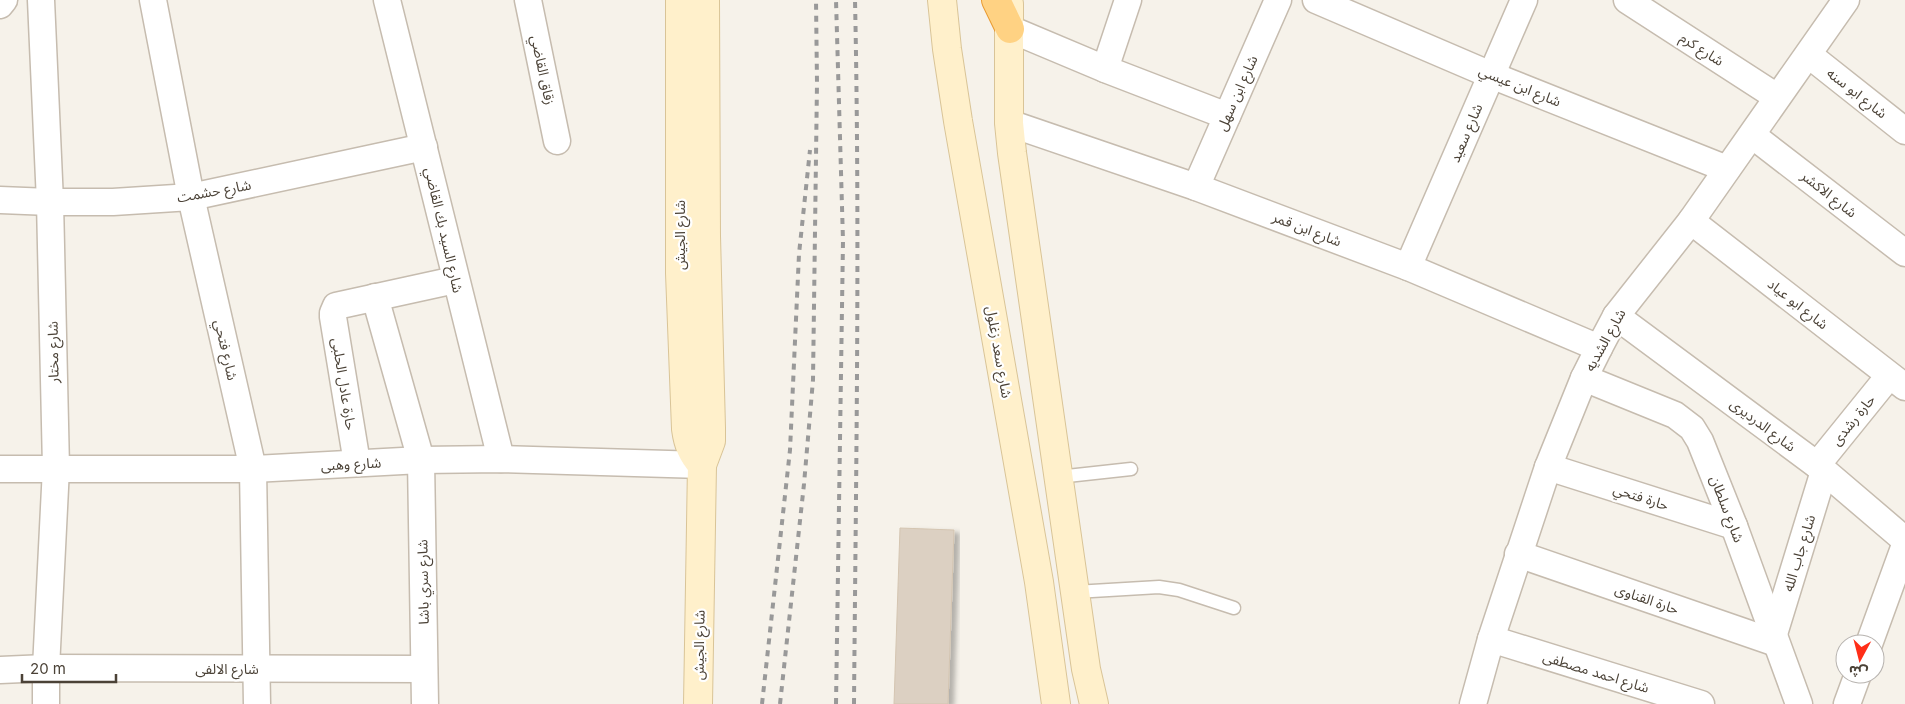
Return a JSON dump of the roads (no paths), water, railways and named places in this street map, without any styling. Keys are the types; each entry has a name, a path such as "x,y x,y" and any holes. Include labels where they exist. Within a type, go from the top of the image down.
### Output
{"highway":[{"path":"996,0 1010,29"}],"main road":[{"name":"شارع الجيش","path":"680,0 680,273 686,429 693,455 702,465"},
{"name":"شارع الجيش","path":"698,704 702,465 708,453 711,428 706,236 705,0"},
{"name":"شارع سعد زغلول","path":"942,0 947,49 957,112 1039,582 1056,704"},
{"path":"1008,0 1010,29 1009,122 1012,152 1086,669 1094,704"}],"street":[{"path":"0,5 4,0"},
{"name":"شارع مختار","path":"41,0 50,202 56,468 46,668 46,704"},
{"name":"شارع فتحي","path":"153,0 191,197 252,469 256,704"},
{"name":"شارع السيد بك القاضي","path":"387,0 501,459"},
{"name":"زقاق القاضي","path":"528,0 557,141"},
{"path":"1105,69 1128,0"},
{"name":"شارع ابن سهل","path":"1196,187 1278,0"},
{"name":"شارع ابن عيسي","path":"1316,0 1491,75 1727,168"},
{"name":"شارع سعيد","path":"1408,267 1524,0"},
{"name":"شارع كرم","path":"1627,0 1777,97"},
{"name":"شارع الشديه","path":"1475,703 1491,640 1548,468 1584,378 1599,348 1616,316 1691,221 1846,0"},
{"path":"1010,29 1105,69 1227,116"},
{"name":"شارع ابو سنه","path":"1809,55 1905,131"},
{"name":"شارع ابن قمر","path":"1009,122 1196,187 1408,267 1599,348"},
{"name":"شارع الاكشر","path":"1752,135 1905,253"},
{"name":"شارع حشمت","path":"0,200 113,202 191,197 424,148"},
{"name":"شارع ابو عياد","path":"1691,221 1897,382"},
{"path":"375,298 455,280"},
{"name":"حارة عادل الحلبى","path":"357,463 333,313 336,306 375,298"},
{"name":"شارع سري باشا","path":"375,298 421,460 425,704"},
{"name":"شارع الدرديرى","path":"1616,316 1820,468 1905,540"},
{"name":"شارع سلطان","path":"1584,378 1675,416 1692,428 1700,441 1734,526 1798,704"},
{"name":"حارة رشدى","path":"1820,468 1897,382"},
{"name":"شارع وهبى","path":"0,470 56,468 252,469 421,460 501,459 702,465"},
{"name":"حارة فتحي","path":"1548,468 1734,526"},
{"name":"شارع جاب الله","path":"1775,638 1820,468"},
{"path":"1873,634 1905,545"},
{"name":"حارة القناوى","path":"1518,554 1775,638"},
{"name":"شارع احمد مصطفى","path":"1491,640 1702,704"},
{"name":"شارع الالفى","path":"0,670 46,668 424,669"},
{"path":"1847,704 1854,684"}],"lane":[{"path":"1058,477 1131,469"},
{"path":"1075,592 1159,587 1179,590 1234,608"}],"railway":[{"path":"780,704 804,484 813,380 817,83 816,0"},
{"path":"836,0 843,241 836,704"},
{"path":"854,704 857,440 855,0"},
{"path":"762,704 790,450 799,254 810,150"}]}
